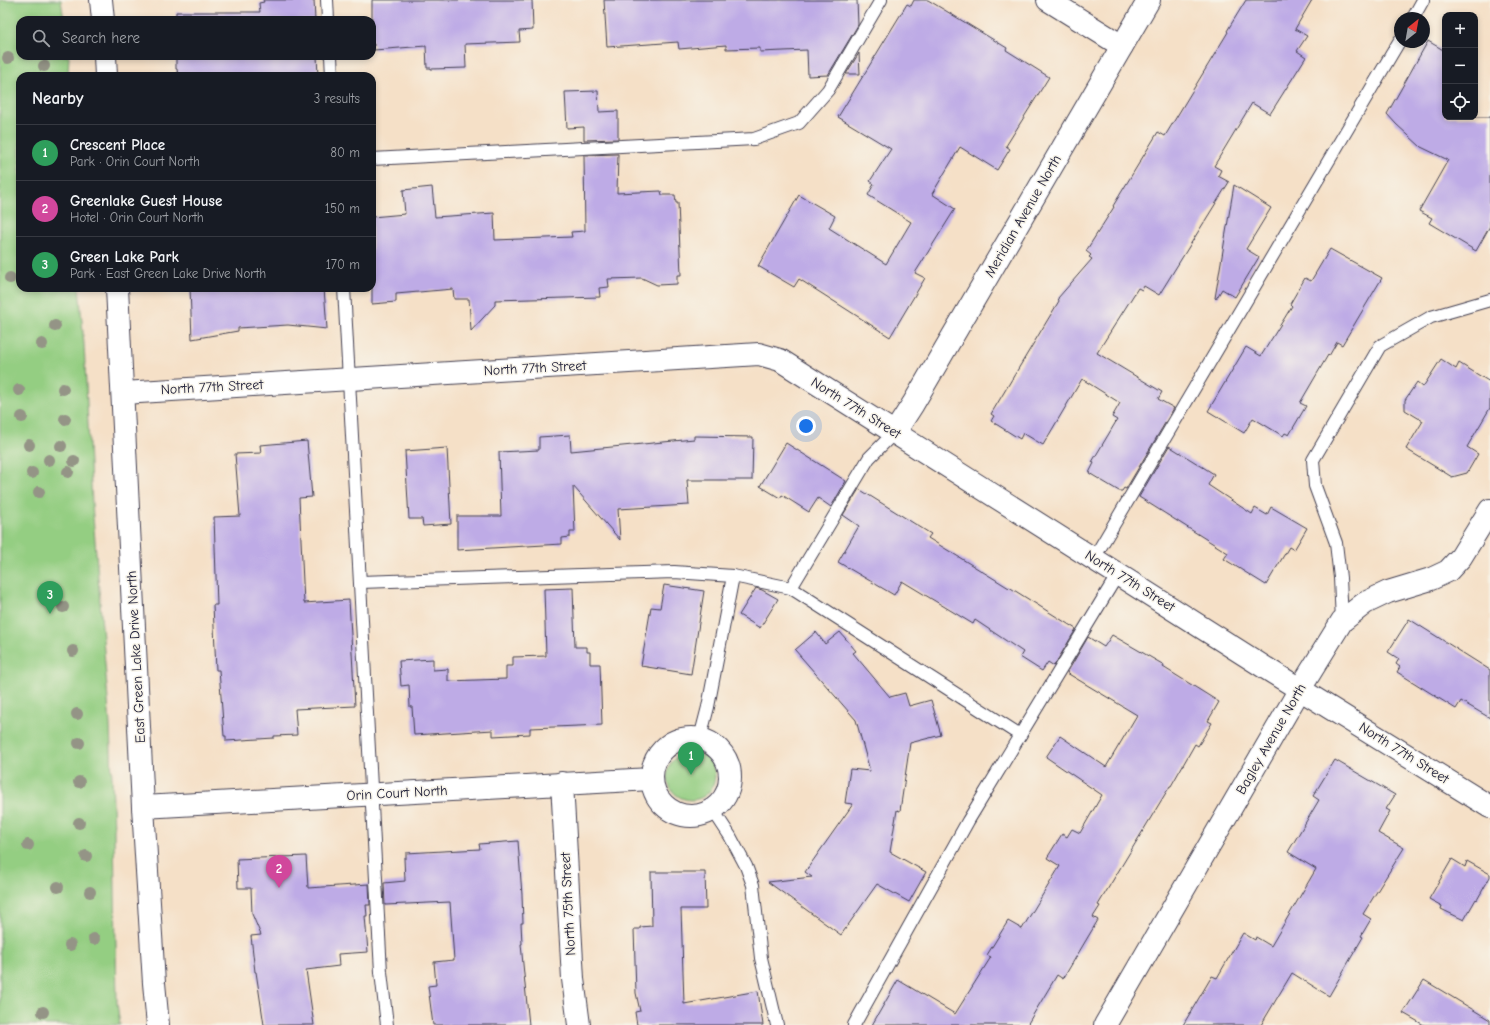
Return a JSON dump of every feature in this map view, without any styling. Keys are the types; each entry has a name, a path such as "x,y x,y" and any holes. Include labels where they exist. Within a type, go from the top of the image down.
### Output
{"street":[{"path":"102,0 103,16"},
{"path":"1048,0 1122,46"},
{"name":"Meridian Avenue North","path":"895,432 913,404 1149,0"},
{"path":"104,60 106,72"},
{"name":"East Green Lake Drive North","path":"117,292 143,807 158,1025"},
{"name":"North 77th Street","path":"123,393 759,354 780,360 1300,689 1490,807"},
{"name":"Bagley Avenue North","path":"1105,1025 1300,689 1342,621 1365,603 1388,592 1431,579 1448,570 1461,557 1490,510"},
{"path":"687,738 700,738 712,743 721,751 728,762 731,774 730,786 725,798 712,810 705,814 692,817 678,815 667,808 658,798 653,786 652,780 656,760 663,749 674,741 687,738"},
{"name":"Orin Court North","path":"143,807 562,783 652,780"},
{"name":"North 75th Street","path":"562,783 573,979 579,1025"}],"lane":[{"path":"327,0 328,16"},
{"path":"376,159 754,139 799,123 828,90 881,0"},
{"path":"1416,12 1423,0"},
{"path":"1094,558 1395,48"},
{"path":"331,60 332,72"},
{"path":"344,292 381,972 387,1025"},
{"path":"1342,621 1340,578 1336,544 1315,486 1313,460 1380,346 1431,317 1490,300"},
{"path":"790,588 869,458 895,432"},
{"path":"360,582 674,572 733,576 790,588 1020,735"},
{"path":"854,1025 968,821 1118,574"},
{"path":"700,738 708,707 733,576"},
{"path":"712,810 730,836 746,866 753,885 761,958 777,1025"}],"green space":[{"path":"0,0 61,0 63,16 16,16 16,60 69,60 68,72 16,72 16,292 79,292 84,344 92,504 110,725 114,831 117,1003 120,1025 0,1025"},
{"path":"686,752 696,752 708,759 715,771 715,781 708,793 696,800 686,800 678,796 671,789 667,781 667,771 671,763 678,756"}],"building":[{"path":"263,0 314,0 315,16 176,16 176,12 260,12 259,3 264,2"},
{"path":"372,0 532,0 533,30 519,31 520,42 465,44 466,68 431,69 427,68 426,46 376,50 376,16 372,16"},
{"path":"604,0 857,0 858,25 828,75 808,76 807,50 760,52 760,48 726,49 726,45 679,49 678,42 607,47"},
{"path":"914,0 928,0 1007,48 1006,50 1049,77 1006,146 1010,149 997,170 960,147 932,194 955,209 915,273 925,278 890,337 799,279 794,287 758,266 799,195 835,216 829,228 886,264 911,222 868,195 874,184 870,181 891,149 838,117 907,4 911,6"},
{"path":"1246,0 1312,0 1295,29 1307,36 1297,51 1306,57 1270,114 1252,103 1214,166 1221,170 1218,176 1229,182 1159,295 1144,286 1142,290 1138,288 1097,353 1162,392 1158,399 1174,408 1126,489 1124,488 1122,491 1119,491 1089,473 1094,463 1092,462 1117,420 1112,417 1120,403 1082,379 1043,445 1023,433 1020,439 991,421 994,416 991,414 1059,301 1058,298 1092,259 1089,257 1091,255 1086,251 1158,132 1165,136"},
{"path":"1430,42 1442,49 1442,120 1478,120 1478,117 1490,117 1490,226 1476,251 1429,223 1432,218 1419,211 1448,160 1421,147 1387,114 1424,48 1430,48"},
{"path":"859,53 860,74 846,74"},
{"path":"176,60 317,60 318,72 177,72"},
{"path":"598,91 599,112 618,111 618,139 584,140 584,127 567,128 565,92"},
{"path":"618,154 617,193 661,191 662,195 675,195 676,203 678,203 681,275 677,275 677,284 657,285 642,278 608,279 609,287 599,288 600,297 495,300 495,305 471,331 469,299 454,299 453,289 396,294 396,302 372,304 372,292 376,292 376,217 405,214 403,190 432,187 435,217 494,213 495,240 572,237 571,232 585,231 584,155"},
{"path":"1234,185 1271,208 1246,249 1259,257 1235,297 1222,289 1216,299 1215,298"},
{"path":"1330,249 1382,278 1342,345 1337,342 1329,356 1328,355 1300,403 1306,406 1289,435 1285,433 1283,436 1253,418 1244,433 1208,411 1246,347 1261,356 1292,306 1290,304 1305,278 1311,281"},
{"path":"190,292 324,292 327,329 288,325 238,328 238,331 192,339"},
{"path":"1441,359 1456,369 1459,363 1490,382 1490,408 1467,447 1478,454 1467,473 1452,477 1406,449 1423,421 1405,410 1405,400 1417,382 1423,387"},
{"path":"570,435 571,451 694,439 694,436 753,437 752,480 687,480 689,505 618,509 620,540 573,486 575,532 570,532 570,537 562,538 562,544 457,550 457,516 501,516 499,452 539,450 539,437"},
{"path":"307,441 312,497 299,498 304,603 349,600 355,706 295,709 297,735 226,741 226,736 224,736 219,670 216,670 213,605 217,605 214,517 240,516 235,454 261,453 260,445"},
{"path":"786,443 846,481 831,507 818,498 809,512 782,495 780,498 760,486"},
{"path":"1169,446 1214,474 1208,485 1252,514 1255,508 1267,515 1271,507 1307,528 1294,550 1289,547 1266,585 1224,559 1228,553 1139,497"},
{"path":"447,448 451,524 423,526 422,519 409,519 405,451"},
{"path":"859,489 931,534 928,538 1076,629 1054,666 1048,662 1042,671 1020,657 1023,652 975,620 973,624 902,581 894,595 838,562 859,526 843,515"},
{"path":"664,585 704,591 691,674 641,666 651,607 660,608"},
{"path":"573,588 575,647 587,647 587,652 590,652 590,664 600,664 602,725 530,728 530,734 493,736 493,730 414,735 409,685 401,686 399,661 433,659 433,670 448,669 448,681 506,679 506,666 513,666 513,657 546,656 544,589"},
{"path":"756,588 778,599 760,628 739,615"},
{"path":"1409,619 1490,670 1490,718 1461,701 1456,709 1397,672 1400,667 1396,664 1399,659 1388,652"},
{"path":"816,632 825,644 840,632 856,651 853,653 890,697 905,693 909,706 931,700 941,735 910,743 900,811 897,810 890,852 926,872 909,902 877,884 841,935 768,882 812,877 805,872 853,804 845,803 850,769 870,771 856,720 795,650"},
{"path":"1112,635 1164,665 1163,667 1219,702 1208,721 1212,723 1198,746 1195,744 1098,905 1100,906 1093,917 1098,920 1063,979 1057,975 1027,1025 872,1025 898,980 955,1014 991,957 987,955 1008,921 1022,929 1060,866 1047,858 1062,834 1067,837 1072,829 1080,833 1102,795 1046,757 1060,736 1106,767 1137,715 1067,673 1088,637 1104,647"},
{"path":"1335,760 1395,795 1386,809 1390,811 1378,833 1404,848 1363,914 1371,919 1361,936 1363,937 1329,996 1292,973 1261,1025 1183,1025 1212,976 1217,978 1243,933 1255,940 1256,937 1271,946 1316,869 1288,852 1319,800 1313,796"},
{"path":"518,841 523,923 521,923 521,944 529,1025 433,1025 428,986 436,985 434,962 454,960 450,902 385,905 384,883 405,881 404,858 406,858 406,853 480,849 479,844"},
{"path":"306,856 308,888 369,884 370,905 366,905 367,916 365,916 368,952 338,954 339,966 306,970 314,1025 264,1025 255,972 251,936 261,935 252,914 251,888 238,888 237,859"},
{"path":"1452,859 1465,867 1467,861 1490,874 1490,877 1477,900 1476,899 1464,920 1441,909 1442,906 1429,899"},
{"path":"651,872 705,872 706,909 681,909 684,1004 758,991 763,1025 637,1025 635,1012 640,1011 636,993 634,929 652,926"},
{"path":"1424,980 1490,1020 1490,1025 1424,1025 1403,1013"}],"place":[{"name":"Green Lake Park","path":"50,614"},
{"name":"Crescent Place","path":"691,775"},
{"name":"Greenlake Guest House","path":"279,888"}]}
